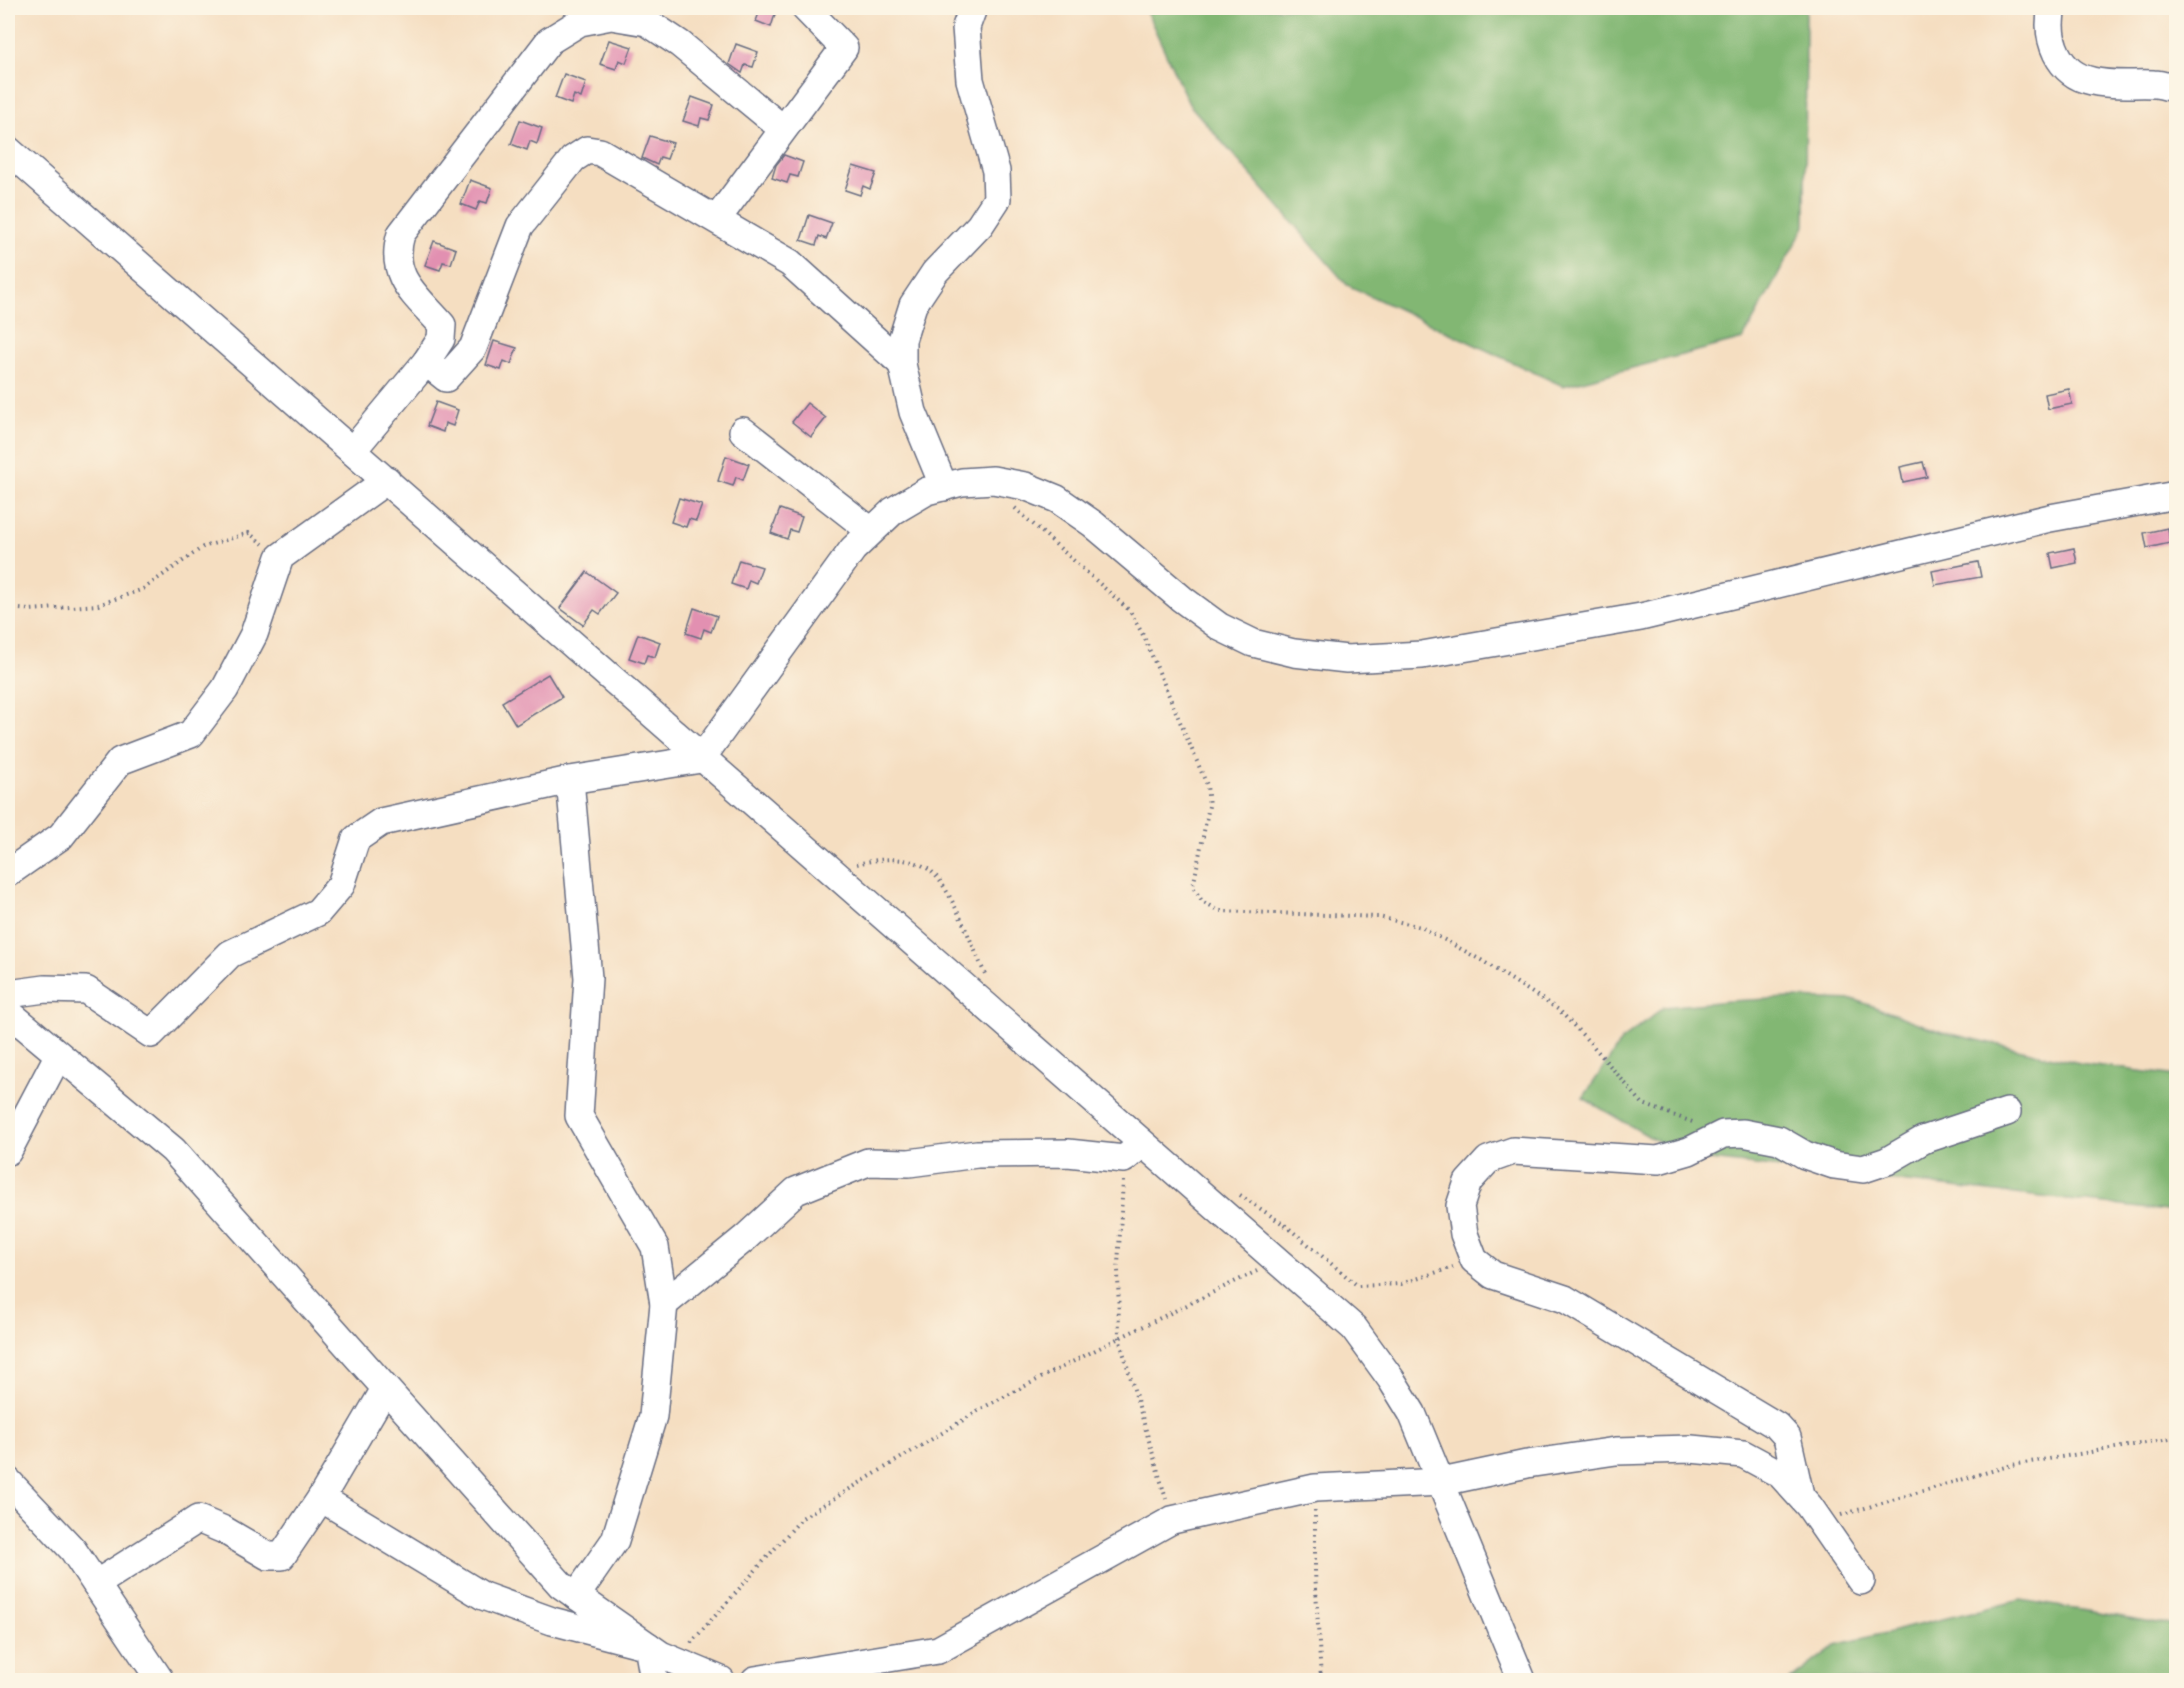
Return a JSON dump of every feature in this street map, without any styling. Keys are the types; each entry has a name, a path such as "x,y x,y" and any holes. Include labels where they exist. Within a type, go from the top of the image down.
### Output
{"street":[{"path":"717,219 844,48 805,8"},
{"path":"944,487 913,412 902,364 902,340 913,305 935,272 980,225 996,199 996,171 970,80 966,27 973,8"},
{"path":"2052,8 2049,26 2054,49 2059,59 2079,76 2092,81 2157,84 2176,89"},
{"path":"352,451 426,362 441,339 441,325 404,281 398,267 396,251 401,234 549,41 580,22 611,16 647,22 680,44 783,129"},
{"path":"8,150 387,480 831,872 1133,1152 1277,1262 1354,1328 1374,1354 1412,1413 1522,1680"},
{"path":"426,362 446,378 473,348 520,226 573,159 587,150 600,152 789,263 902,364"},
{"path":"743,431 871,531"},
{"path":"8,873 61,836 120,761 191,734 225,689 254,634 280,557 387,480"},
{"path":"8,994 45,989 86,990 151,1034 230,954 318,912 341,885 356,839 381,822 570,780 701,759 853,549 893,511 927,491 962,482 993,480 1024,486 1057,499 1093,524 1182,599 1220,627 1253,643 1294,653 1347,659 1422,655 1641,617 2050,518 2176,495"},
{"path":"570,780 588,978 579,1116 655,1247 664,1304 653,1416 615,1540 576,1596"},
{"path":"8,1012 173,1150 561,1586 674,1662 721,1680"},
{"path":"8,1151 58,1056"},
{"path":"1800,1496 1787,1437 1777,1426 1565,1299 1493,1275 1474,1260 1464,1234 1460,1206 1468,1182 1488,1160 1513,1151 1658,1160 1689,1151 1723,1134 1743,1133 1779,1140 1805,1155 1834,1165 1863,1169 1887,1161 1923,1140 2007,1112"},
{"path":"664,1304 745,1238 796,1191 868,1162 909,1162 977,1154 1133,1152"},
{"path":"96,1584 198,1519 224,1530 268,1556 282,1556 321,1498 385,1389"},
{"path":"755,1680 938,1650 1172,1520 1315,1488 1442,1482 1527,1464 1616,1451 1691,1449 1743,1454 1780,1474 1819,1521 1861,1581"},
{"path":"8,1481 73,1550 160,1680"},
{"path":"321,1498 483,1596 552,1621 648,1646"},
{"path":"648,1646 654,1680"}],"path":[{"path":"993,480 1005,500 1130,611 1144,636 1207,785 1209,806 1193,887 1202,901 1220,911 1379,917 1421,927 1481,960 1559,1010 1642,1104 1723,1134"},
{"path":"8,608 30,610 98,605 143,589 203,547 249,533 280,557"},
{"path":"831,872 876,859 909,861 931,871 946,890 986,976"},
{"path":"1133,1152 1118,1265 1119,1338 1172,1520"},
{"path":"1237,1193 1286,1226 1358,1286 1401,1284 1474,1260"},
{"path":"674,1662 802,1518 988,1405 1119,1338 1277,1262"},
{"path":"1819,1521 2012,1466 2176,1438"},
{"path":"1315,1488 1315,1571 1321,1680"}],"green space":[{"path":"1145,8 1806,8 1805,226 1743,339 1563,386 1347,285 1189,104"},
{"path":"1790,998 1856,1000 1942,1032 2080,1063 2176,1076 2176,1212 1684,1157 1583,1098 1622,1040 1664,1007"},
{"path":"2021,1600 2176,1626 2176,1680 1790,1680 1836,1645"}],"building":[{"path":"761,8 777,8 771,27 756,21"},
{"path":"609,40 632,47 626,63 619,60 616,69 600,64"},
{"path":"736,44 758,52 753,67 745,65 742,73 729,64"},
{"path":"564,74 586,82 581,98 574,95 571,104 555,98"},
{"path":"692,97 714,105 709,120 701,118 699,126 683,121"},
{"path":"520,120 542,128 537,144 530,141 527,150 511,144"},
{"path":"650,136 673,143 667,159 660,157 657,165 642,158"},
{"path":"784,155 803,162 798,177 790,175 787,183 772,178 776,165"},
{"path":"853,166 876,173 870,189 863,186 860,195 845,190"},
{"path":"470,180 492,188 487,203 480,201 476,210 461,204"},
{"path":"809,215 832,223 826,239 819,236 816,245 801,240"},
{"path":"434,241 456,249 451,264 443,262 440,270 425,265"},
{"path":"494,341 517,348 511,364 504,361 501,370 486,365"},
{"path":"2069,389 2072,404 2048,409 2045,394"},
{"path":"436,402 458,410 453,426 445,423 443,432 427,426"},
{"path":"807,403 826,418 811,437 792,422"},
{"path":"726,456 749,464 743,480 736,477 733,486 718,481"},
{"path":"1923,462 1927,477 1903,482 1900,467"},
{"path":"679,498 702,505 696,521 689,519 686,527 671,522"},
{"path":"780,509 802,517 797,532 790,530 787,539 771,533"},
{"path":"2168,528 2170,543 2147,548 2144,533"},
{"path":"2074,548 2077,563 2053,568 2050,553"},
{"path":"739,560 762,567 756,583 749,580 746,589 731,584"},
{"path":"1978,562 1981,577 1935,585 1932,571"},
{"path":"587,572 616,593 600,614 594,610 583,625 560,608"},
{"path":"694,608 717,616 711,632 704,629 701,638 686,633"},
{"path":"638,634 660,642 655,657 647,655 644,663 629,658"},
{"path":"548,674 562,697 516,725 502,702"}]}
